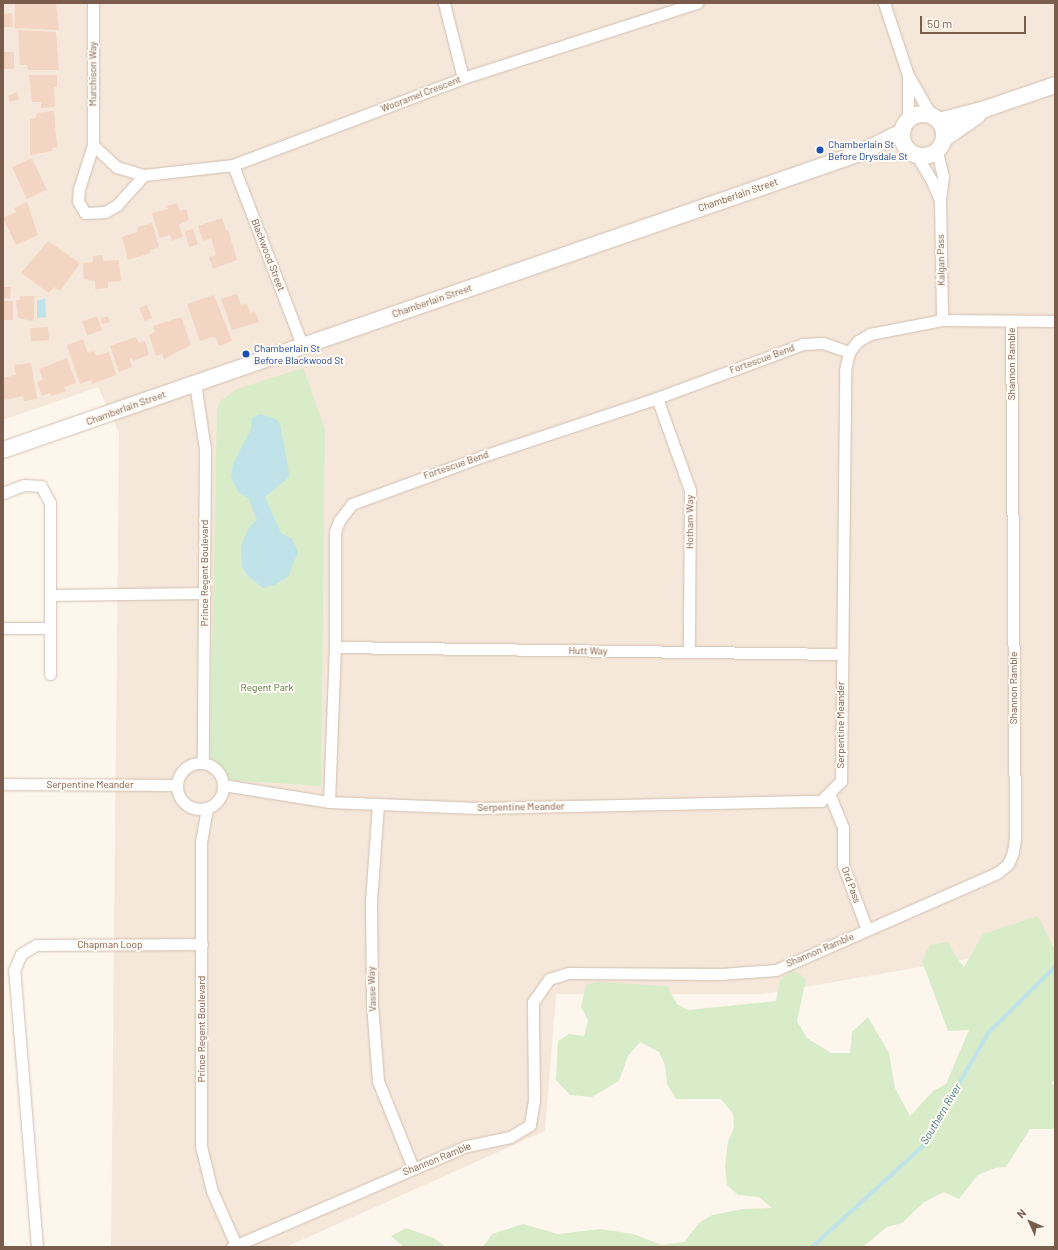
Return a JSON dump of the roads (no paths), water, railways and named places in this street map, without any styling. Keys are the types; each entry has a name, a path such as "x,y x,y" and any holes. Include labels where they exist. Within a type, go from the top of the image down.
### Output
{"main road":[{"name":"Chamberlain Street","path":"3,450 302,345 860,153 905,126 919,114 935,118 985,109 1055,85"},
{"name":"Chamberlain Street","path":"860,153 912,152 931,155 985,109"},
{"path":"935,118 941,145"},
{"path":"905,126 912,152"}],"street":[{"name":"Murchison Way","path":"93,3 93,145 79,189 78,201 86,213 105,212 117,205 144,175"},
{"path":"444,3 464,78"},
{"name":"Wooramel Crescent","path":"144,175 233,165 464,78 697,3"},
{"path":"884,3 908,75 935,118"},
{"path":"905,126 908,75"},
{"path":"93,145 117,167 144,175"},
{"name":"Kalgan Pass","path":"941,145 943,176 940,200 942,320"},
{"name":"Kalgan Pass","path":"912,152 932,179 940,200"},
{"name":"Blackwood Street","path":"233,165 302,345"},
{"path":"849,352 858,341 870,334 942,320 1055,321"},
{"name":"Shannon Ramble","path":"234,1246 413,1168 467,1146 510,1137 530,1125 534,1102 533,1002 549,979 568,974 720,974 776,970 997,873 1008,864 1013,852 1012,321"},
{"name":"Fortescue Bend","path":"329,802 335,647 335,532 339,521 352,504 483,456 657,398 803,344 823,343 849,352"},
{"name":"Serpentine Meander","path":"223,785 329,802 477,808 821,801 841,781 845,370 849,352"},
{"name":"Prince Regent Boulevard","path":"195,383 205,449 206,593 203,763"},
{"name":"Hotham Way","path":"657,398 690,490 689,652"},
{"path":"3,493 24,485 41,486 50,503 50,674"},
{"path":"50,595 206,593"},
{"path":"4,628 50,628"},
{"name":"Hutt Way","path":"335,647 842,654"},
{"path":"203,763 217,771 223,785 218,800 207,808 189,806 180,797 177,785 185,769 203,763"},
{"name":"Serpentine Meander","path":"3,784 177,785"},
{"name":"Ord Pass","path":"829,793 843,827 843,865 867,930"},
{"name":"Vasse Way","path":"378,804 371,902 372,1004 378,1081 413,1168"},
{"name":"Prince Regent Boulevard","path":"207,808 201,842 202,1146 212,1191 234,1246"},
{"name":"Chapman Loop","path":"37,1247 14,970 21,954 36,945 202,944"}],"water":[{"path":"45,298 46,317 37,318 37,301"},
{"path":"260,414 276,419 280,424 289,477 265,497 281,533 292,539 298,552 288,577 274,585 263,588 248,576 242,567 241,546 249,527 257,520 249,499 238,492 231,477 233,464 251,429 252,418"}],"waterway":[{"name":"Southern River","path":"812,1247 922,1147 989,1032 1055,967"}],"place":[{"name":"Chamberlain St Before Drysdale St","path":"820,150"},
{"name":"Chamberlain St Before Blackwood St","path":"246,354"}],"park label":[{"name":"Regent Park","path":"267,688"}]}
